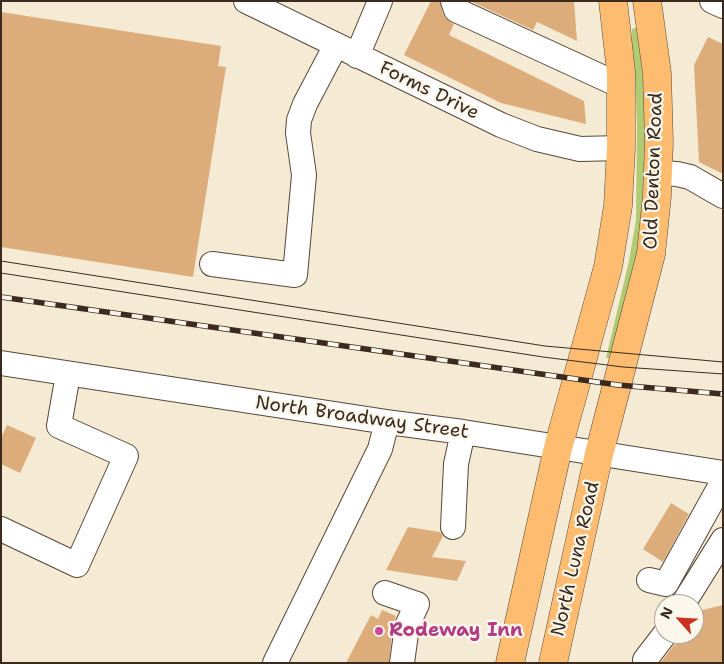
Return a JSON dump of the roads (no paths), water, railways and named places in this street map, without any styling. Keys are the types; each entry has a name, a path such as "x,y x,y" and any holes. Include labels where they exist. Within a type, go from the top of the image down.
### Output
{"main road":[{"name":"Old Denton Road","path":"600,454 651,254 657,196 659,142 657,73 647,1"},
{"name":"Old Denton Road","path":"558,448 608,267 618,206 621,148 619,2"},
{"path":"510,663 558,448"},
{"name":"North Luna Road","path":"553,663 600,454"}],"street":[{"name":"Forms Drive","path":"246,1 501,125 537,139 580,149 621,148"},
{"path":"357,56 380,1"},
{"path":"453,1 456,10 621,86"},
{"path":"712,1 723,6"},
{"path":"212,264 295,275 304,175 298,133 299,120 305,104 336,45"},
{"path":"658,173 690,177 723,196"},
{"name":"North Broadway Street","path":"1,363 723,473"},
{"path":"1,529 77,565 126,456 59,426 68,374"},
{"path":"276,663 380,448 386,422"},
{"path":"453,527 456,464 463,432"},
{"path":"650,580 666,584 723,481"},
{"path":"689,594 723,540"},
{"path":"385,594 417,604 407,626 402,663"},
{"path":"645,663 645,660 657,644"}],"tram line":[{"path":"1,261 545,346 723,362"},
{"path":"1,273 543,357 623,367 723,374"}],"railway":[{"path":"1,297 618,385 723,394"}],"place":[{"name":"Rodeway Inn","path":"379,631"}]}
